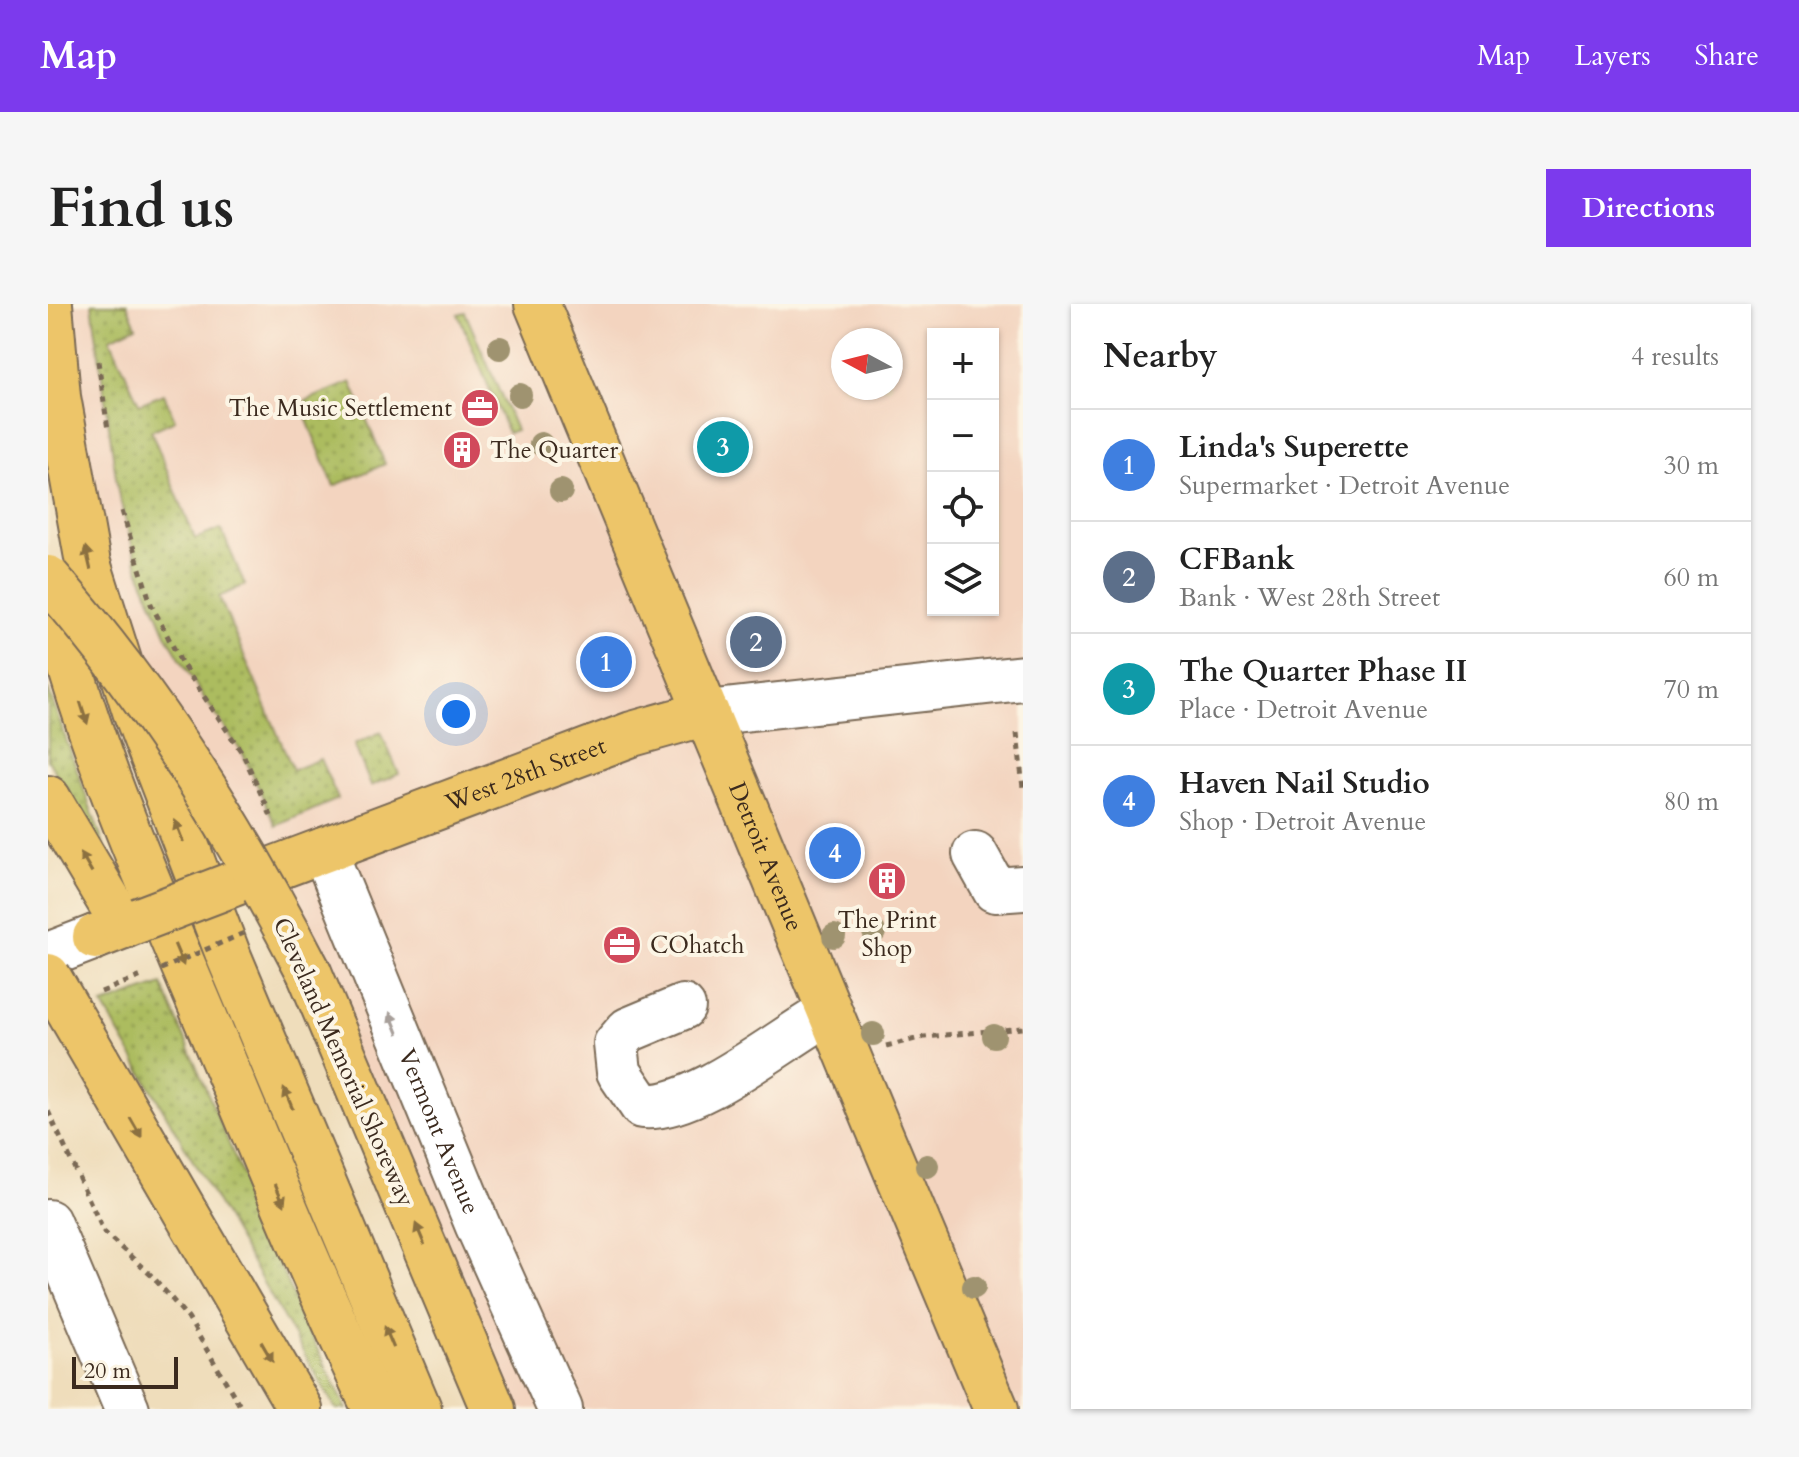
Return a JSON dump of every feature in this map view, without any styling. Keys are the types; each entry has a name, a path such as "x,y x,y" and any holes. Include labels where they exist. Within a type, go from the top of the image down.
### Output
{"main road":[{"path":"50,304 58,397 88,563 135,711 229,957 419,1409"},
{"name":"Detroit Avenue","path":"537,304 828,1013 996,1409"},
{"path":"48,581 78,694 122,818 304,1250 375,1409"},
{"name":"Cleveland Memorial Shoreway","path":"48,581 118,659 181,749 239,842 309,972 493,1409"},
{"name":"West 28th Street","path":"119,928 632,734 707,713"},
{"path":"48,798 119,928"},
{"path":"48,857 119,928"},
{"path":"48,976 300,1409"}],"street":[{"name":"West 28th Street","path":"707,713 1023,678"},
{"name":"Vermont Avenue","path":"324,850 477,1224 560,1409"},
{"path":"975,854 995,890 1023,888"},
{"name":"West 28th Street","path":"48,955 119,928"},
{"path":"683,1007 628,1030 616,1044 619,1072 642,1106 656,1108 685,1100 828,1013"},
{"path":"48,1222 61,1289 127,1409"}],"path":[{"path":"97,351 108,432"},
{"path":"121,507 151,604 182,664 243,754 276,826"},
{"path":"1017,733 1023,788"},
{"path":"161,969 245,932"},
{"path":"886,1046 924,1037 1023,1028"},
{"path":"48,1111 104,1232 153,1277 188,1318 242,1409"}],"shaded area":[{"path":"50,304 1023,304 1023,1409 493,1409 361,1093 118,659"}],"green space":[{"path":"92,304 127,304 136,326 110,338 139,404 164,394 175,420 151,431 195,539 221,529 245,585 219,597 293,770 320,759 338,799 276,826 243,754 200,692 167,636 139,571 118,492"},
{"path":"465,312 516,430 508,433 458,314"},
{"path":"351,382 385,464 334,486 300,403"},
{"path":"48,689 113,871 48,760"},
{"path":"381,732 399,774 371,786 354,744"},
{"path":"162,984 302,1318 347,1409 336,1409 103,1005"}],"place":[{"name":"The Music Settlement","path":"480,408"},
{"name":"The Quarter Phase II","path":"723,447"},
{"name":"The Quarter","path":"462,450"},
{"name":"CFBank","path":"756,642"},
{"name":"Linda's Superette","path":"606,662"},
{"name":"Haven Nail Studio","path":"835,853"},
{"name":"The Print Shop","path":"887,881"},
{"name":"COhatch","path":"622,945"}]}
